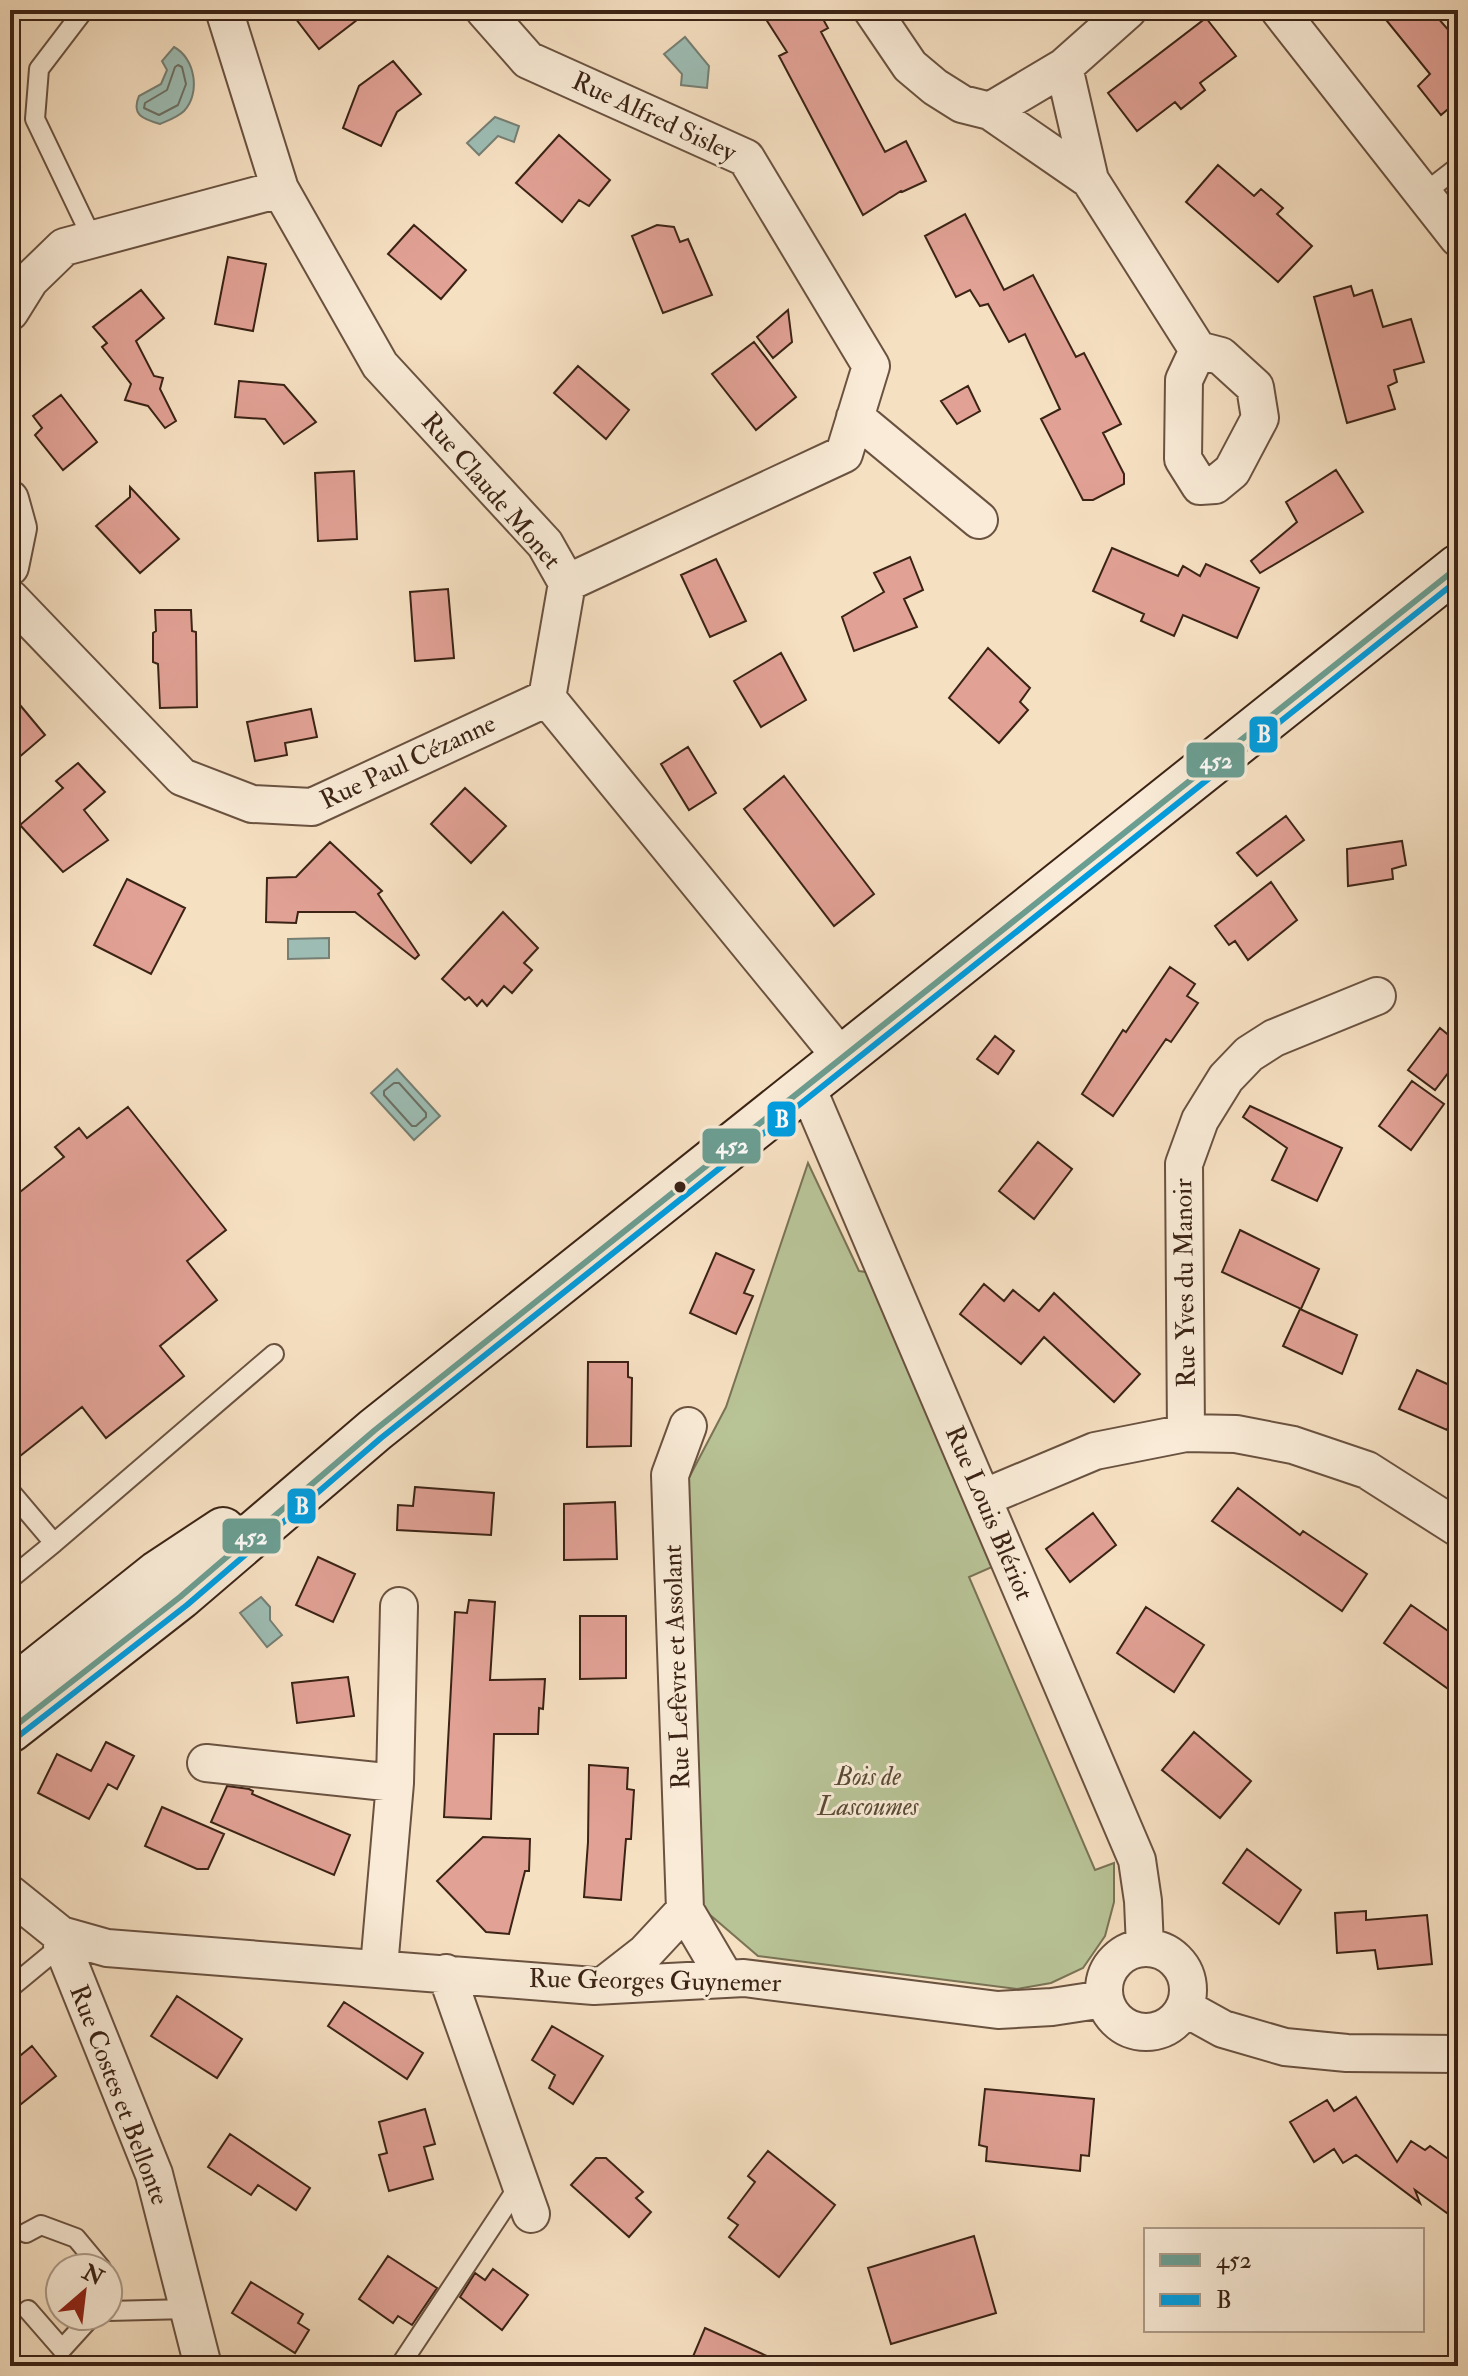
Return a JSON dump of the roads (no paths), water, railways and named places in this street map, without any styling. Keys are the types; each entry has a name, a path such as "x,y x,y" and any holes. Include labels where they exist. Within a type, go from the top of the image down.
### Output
{"main road":[{"path":"10,1730 180,1597 375,1430 1458,567"},
{"path":"10,1691 158,1573 375,1430"}],"street":[{"name":"Rue Claude Monet","path":"224,10 280,189 380,365 545,544 567,583 547,698"},
{"name":"Rue Alfred Sisley","path":"484,10 528,60 746,158 871,366 844,454 567,583"},
{"path":"872,10 910,66 927,80 962,104 990,111 1090,180"},
{"path":"990,111 1064,67 1128,10"},
{"path":"1279,10 1458,238"},
{"path":"1064,67 1090,180 1198,350"},
{"path":"10,312 30,280 64,247 280,189"},
{"path":"855,417 979,520"},
{"path":"10,499 18,528 10,567"},
{"name":"Rue Paul Cézanne","path":"10,598 182,777 252,804 312,807 547,698"},
{"path":"547,698 841,1057"},
{"name":"Rue Yves du Manoir","path":"1186,1433 1184,1164 1200,1120 1226,1078 1261,1046 1377,996"},
{"name":"Rue Louis Blériot","path":"806,1085 1137,1860 1145,1947"},
{"name":"Rue Lefèvre et Assolant","path":"688,1426 670,1475 685,1910 725,1978"},
{"path":"983,1498 1095,1451 1186,1433 1236,1434 1293,1445 1367,1470 1458,1528"},
{"path":"379,1967 395,1783 399,1606"},
{"path":"206,1763 395,1783"},
{"name":"Rue Costes et Bellonte","path":"10,1894 62,1940 154,2174 203,2366"},
{"path":"604,1985 645,1953 685,1910"},
{"name":"Rue Georges Guynemer","path":"62,1940 107,1948 604,1985 725,1978 819,1986 998,2010 1052,2007 1104,1999"},
{"path":"1145,1947 1160,1949 1172,1956 1188,1980 1185,2008 1163,2029 1149,2032 1121,2024 1104,1999 1104,1984 1118,1958 1130,1950 1145,1947"},
{"path":"446,1973 525,2199"},
{"path":"1185,2008 1223,2029 1285,2047 1347,2053 1458,2055"}],"lane":[{"path":"84,10 39,69 35,119 92,238"},
{"path":"1423,194 1458,167"},
{"path":"10,1579 274,1354"},
{"path":"11,1494 54,1543"},
{"path":"10,1988 62,1940"},
{"path":"403,2361 525,2199"},
{"path":"26,2233 41,2225 76,2238 88,2252"},
{"path":"124,2311 188,2309"},
{"path":"28,2310 44,2328"},
{"path":"47,2332 62,2349 77,2332"}],"water":[{"path":"685,37 709,66 707,88 681,85 682,74 664,54"},
{"path":"174,47 191,67 193,95 184,111 160,124 140,115 137,102 139,96 161,84 167,70 162,61"},
{"path":"495,117 519,126 514,142 498,136 479,155 467,143"},
{"path":"329,938 329,958 288,959 288,939"},
{"path":"397,1069 440,1116 414,1140 371,1093"},
{"path":"261,1597 270,1607 270,1620 282,1635 267,1647 240,1613"}],"park label":[{"name":"Bois de Lascoumes","path":"868,1792"}]}
